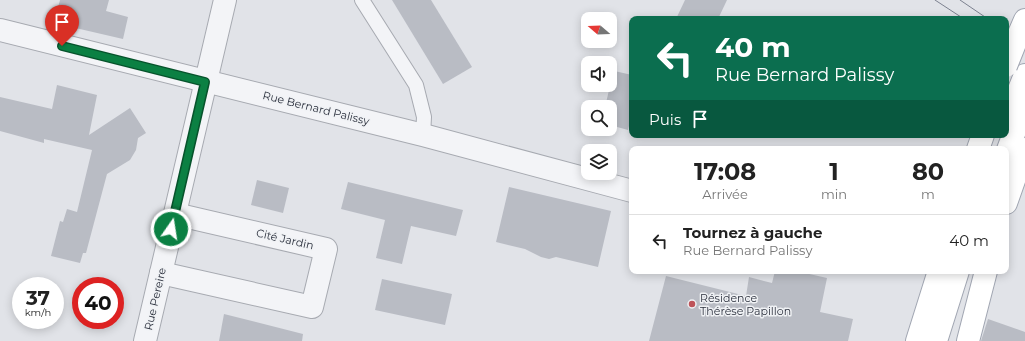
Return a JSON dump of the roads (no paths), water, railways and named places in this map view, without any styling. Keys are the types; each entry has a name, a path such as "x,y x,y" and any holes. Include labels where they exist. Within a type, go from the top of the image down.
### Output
{"main road":[{"path":"1009,58 1021,28"},
{"path":"1009,115 1024,78"},
{"path":"1009,147 1025,104"},
{"path":"1009,194 1025,149"},
{"path":"917,341 938,274"},
{"path":"936,341 957,274"},
{"path":"956,341 966,308 972,274"},
{"path":"968,341 985,274"}],"street":[{"name":"Rue Pereire","path":"145,341 225,0"},
{"name":"Rue Bernard Palissy","path":"0,30 423,135 629,189"},
{"name":"Cité Jardin","path":"161,273 312,307 326,249 175,214"}],"lane":[{"path":"362,0 416,85 424,117 423,135"}],"tram line":[{"path":"935,0 959,16"},
{"path":"960,0 984,16"}],"place":[{"name":"Résidence Thérèse Papillon","path":"692,304"}]}
